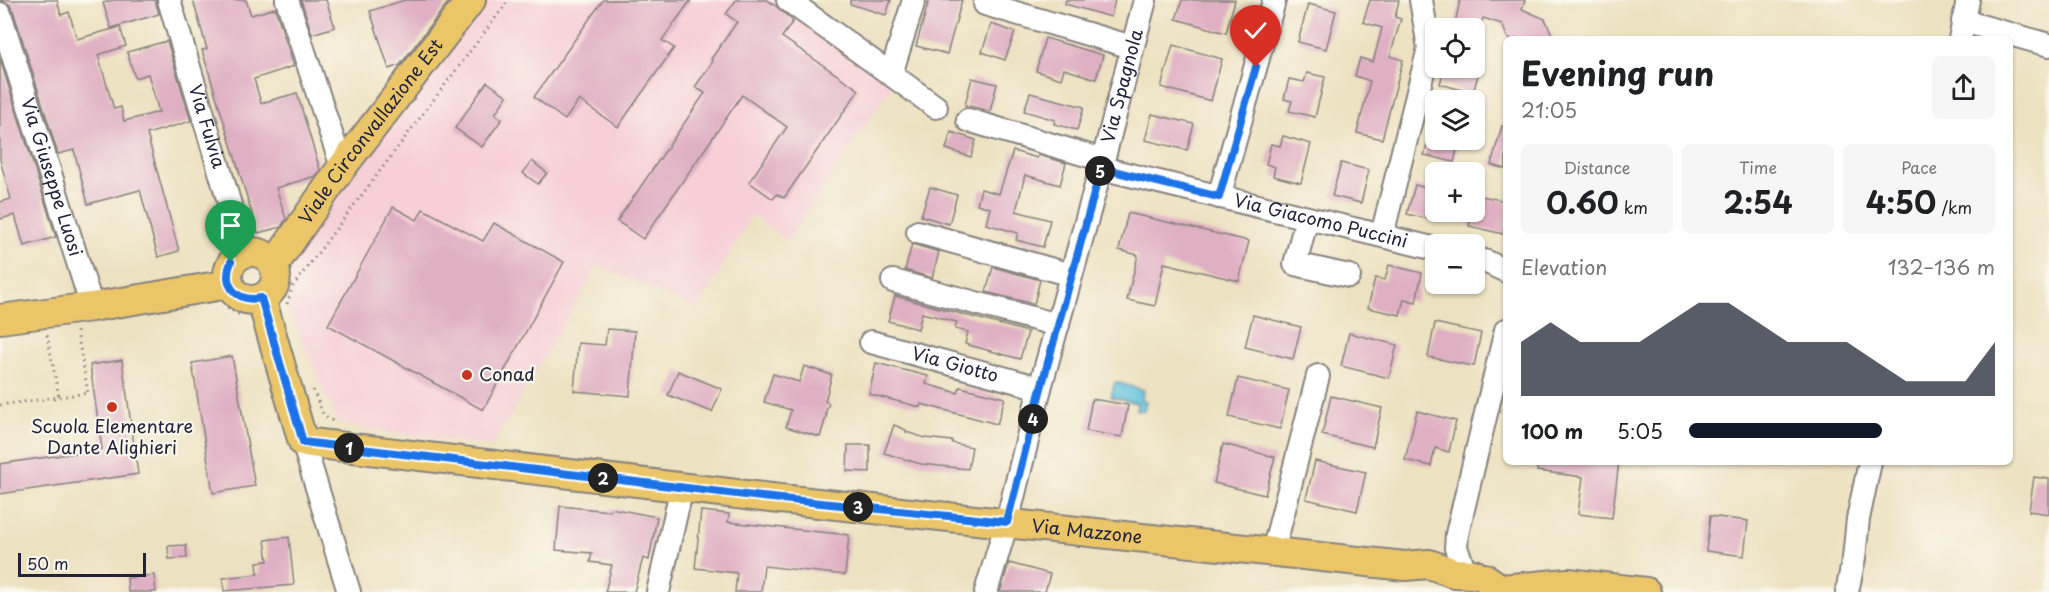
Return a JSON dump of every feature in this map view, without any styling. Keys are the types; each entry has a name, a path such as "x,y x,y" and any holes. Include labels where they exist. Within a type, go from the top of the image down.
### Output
{"main road":[{"name":"Viale Circonvallazione Est","path":"261,298 273,288 276,273 274,265 342,167 467,2"},
{"path":"274,265 261,253 244,252 231,262 228,270 229,284 237,296 244,299 261,298 303,442"},
{"path":"0,319 85,318 229,284"},
{"name":"Via Mazzone","path":"303,442 682,487 1273,552 1405,566 1429,564 1483,580 1501,589 1556,588 1646,592"},
{"name":"Via Mazzone","path":"1405,566 1430,576 1447,592 1459,578 1483,580"}],"street":[{"name":"Via Fulvia","path":"169,0 244,252"},
{"path":"287,0 342,167"},
{"path":"788,0 936,107"},
{"path":"891,74 914,0"},
{"name":"Via Spagnola","path":"986,592 1007,522 1145,0"},
{"path":"1382,235 1429,48 1421,0"},
{"path":"1219,197 1274,1"},
{"path":"985,4 1132,47"},
{"name":"Via Giuseppe Luosi","path":"0,14 85,318"},
{"path":"1964,20 2049,45"},
{"name":"Via Giacomo Puccini","path":"968,120 1102,164 1219,197 1425,246"},
{"path":"1307,218 1295,264 1349,276"},
{"path":"918,232 1071,275"},
{"path":"1485,261 1503,270"},
{"path":"893,281 1058,326"},
{"name":"Via Giotto","path":"871,342 1041,388"},
{"path":"1483,580 1464,568 1456,548 1457,534 1503,342"},
{"path":"1273,552 1318,376"},
{"path":"303,442 350,592"},
{"path":"1847,592 1854,558 1858,519 1869,465"},
{"path":"658,592 682,487"}],"path":[{"path":"0,405 88,393 85,318"},
{"path":"47,334 59,397"},
{"path":"309,381 323,414 340,426"}],"shaded area":[{"path":"471,0 790,0 898,77 788,241 752,215 698,309 598,266 492,446 338,424 269,264"}],"water":[{"path":"1115,382 1144,390 1141,400 1146,401 1144,411 1136,410 1137,403 1111,397"}],"building":[{"path":"0,0 57,0 61,15 69,12 77,39 120,27 126,46 98,55 114,109 121,107 124,121 159,112 148,74 135,78 127,52 167,41 191,121 147,134 179,251 158,257 140,190 88,204 74,150 58,154 13,10 9,4"},
{"path":"113,0 155,0 159,14 111,28 103,3"},
{"path":"193,0 246,0 251,15 275,8 294,66 254,79 261,103 297,93 320,170 316,176 276,188 286,219 281,227 258,233 202,50 207,49"},
{"path":"301,0 326,0 335,27 312,34"},
{"path":"405,0 450,0 400,65 389,69 370,11"},
{"path":"603,0 691,0 662,40 674,48 618,127 579,100 565,120 534,97"},
{"path":"736,0 767,0 777,7 793,21 782,37 859,90 784,198 777,194 773,199 749,182 787,127 742,95 643,239 617,221 705,93 695,87 737,22 726,14"},
{"path":"850,0 891,0 886,15 850,4"},
{"path":"929,0 962,0 947,54 916,46"},
{"path":"1066,0 1115,0 1111,17 1065,4"},
{"path":"1182,0 1235,0 1226,33 1176,19"},
{"path":"1370,0 1399,0 1395,17 1401,19 1390,56 1403,60 1382,139 1357,133 1370,81 1355,76 1360,58 1373,62 1382,28 1363,22"},
{"path":"1460,0 1525,0 1522,9 1545,19 1553,36 1507,36 1502,24 1485,18 1456,18"},
{"path":"1308,4 1336,11 1326,49 1298,42"},
{"path":"991,24 1015,32 1005,60 982,52"},
{"path":"1045,38 1103,55 1096,79 1064,69 1061,79 1036,71"},
{"path":"1173,45 1222,59 1211,101 1161,87"},
{"path":"0,59 56,237 24,246 15,215 0,219 0,202 11,199 0,160"},
{"path":"1307,73 1325,77 1315,117 1289,111 1292,101 1284,99 1289,79 1304,82"},
{"path":"972,78 997,84 990,111 965,105"},
{"path":"1442,78 1477,78 1474,90 1462,90 1440,84"},
{"path":"487,82 507,96 495,114 502,119 482,147 455,128"},
{"path":"1030,93 1084,107 1077,130 1054,124 1055,120 1024,111"},
{"path":"1152,114 1194,124 1187,150 1145,140"},
{"path":"1502,126 1503,126 1503,168 1491,165"},
{"path":"951,132 976,140 971,157 946,149"},
{"path":"1283,136 1311,144 1301,183 1273,176 1275,167 1266,164 1271,144 1280,146"},
{"path":"1425,150 1457,150 1454,162 1424,155"},
{"path":"1013,151 1066,163 1060,185 1025,175 1016,211 1050,220 1043,247 1016,240 1018,233 986,224 990,208 977,204 981,189 999,194"},
{"path":"532,161 547,173 538,184 523,173"},
{"path":"1341,163 1369,170 1361,203 1332,196"},
{"path":"1415,185 1425,188 1425,218 1407,214"},
{"path":"930,187 957,195 949,224 921,216"},
{"path":"1485,197 1503,200 1503,234 1469,226 1470,222 1485,222"},
{"path":"393,207 417,220 423,209 483,241 494,223 564,262 483,410 328,325"},
{"path":"1128,213 1249,241 1239,281 1164,263 1155,306 1127,300 1138,255 1119,250"},
{"path":"912,244 939,252 932,278 905,270"},
{"path":"1389,265 1422,273 1416,302 1404,299 1400,315 1368,308 1375,278 1385,280"},
{"path":"993,267 1040,280 1034,304 986,292"},
{"path":"895,296 1028,332 1020,359 965,344 968,332 955,329 957,322 922,313 918,329 888,321"},
{"path":"1253,315 1301,327 1293,359 1245,347"},
{"path":"1435,323 1481,333 1474,366 1428,357"},
{"path":"607,329 635,331 630,396 574,391 578,343 605,345"},
{"path":"1349,333 1397,345 1389,378 1341,366"},
{"path":"232,356 255,486 213,493 192,363"},
{"name":"Scuola Elementare Dante Alighieri","path":"122,360 138,474 0,494 0,464 102,449 90,365"},
{"path":"876,363 928,376 926,384 958,393 960,387 1005,398 997,424 921,404 920,407 869,394"},
{"path":"804,366 832,375 825,401 829,403 825,414 827,414 820,437 786,427 791,410 764,402 773,374 799,382"},
{"path":"678,371 722,389 712,412 668,395"},
{"path":"1238,378 1289,390 1280,429 1229,417"},
{"path":"1331,396 1382,408 1373,447 1322,435"},
{"path":"1092,399 1128,405 1122,437 1086,431"},
{"path":"1417,411 1456,421 1449,452 1435,448 1431,466 1405,460"},
{"path":"894,425 906,432 925,438 952,441 952,443 972,447 968,469 921,464 884,453"},
{"path":"1223,444 1275,457 1265,495 1214,483"},
{"path":"848,445 870,445 870,472 847,471"},
{"path":"1315,461 1366,472 1357,511 1306,499"},
{"path":"1537,465 1619,465 1612,518 1578,514 1583,477 1537,471"},
{"path":"2034,477 2049,479 2049,514 2029,511"},
{"path":"560,506 610,511 611,508 657,517 649,560 643,558 634,592 605,592 612,565 590,562 592,553 556,550"},
{"path":"701,511 729,514 728,522 849,535 845,575 764,566 761,592 735,592 737,573 695,568"},
{"path":"1710,516 1748,521 1744,556 1706,551"},
{"path":"289,537 294,585 224,591 223,578 258,574 257,562 268,561 265,540"},
{"path":"186,545 187,558 169,559 168,546"},
{"path":"1009,563 1050,574 1045,592 1000,592"},
{"path":"154,575 156,592 128,592 127,578"}],"place":[{"name":"Conad","path":"467,375"},
{"name":"Scuola Elementare Dante Alighieri","path":"112,407"}],"route":[{"path":"231,262 227,278 232,290 244,299 261,298 303,442 762,497 1007,522 1101,168 1219,197 1256,67"}]}
